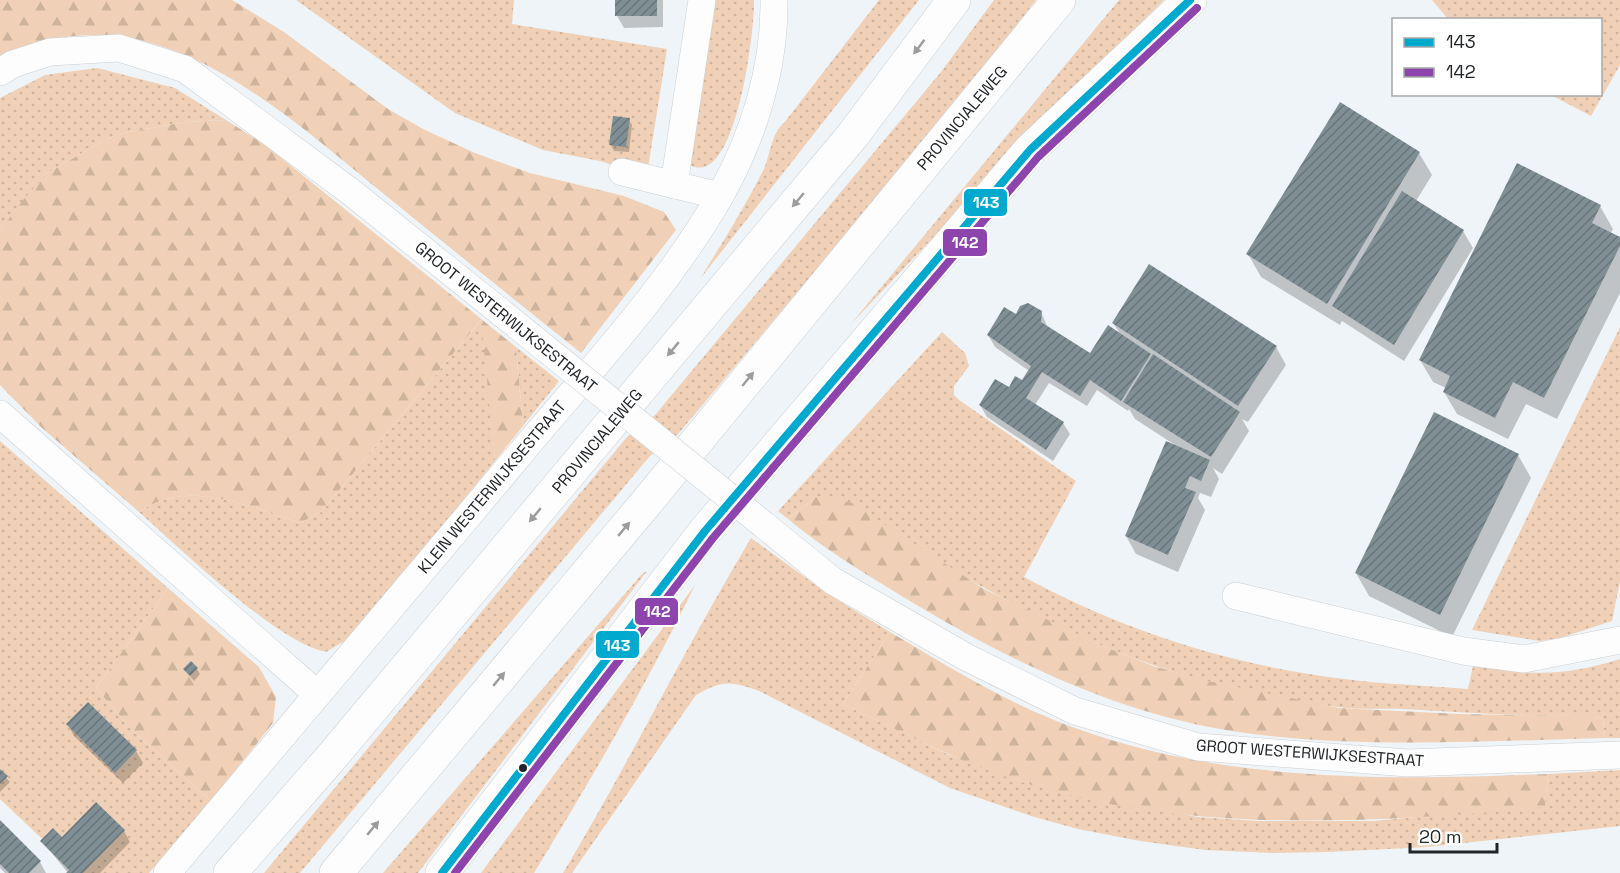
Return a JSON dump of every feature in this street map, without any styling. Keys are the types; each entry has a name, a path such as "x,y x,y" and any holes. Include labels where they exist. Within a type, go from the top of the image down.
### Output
{"main road":[{"name":"PROVINCIALEWEG","path":"230,873 329,760 853,135 954,0"},
{"name":"PROVINCIALEWEG","path":"336,873 646,503 1059,0"},
{"path":"442,873 705,531 1022,159 1190,0"}],"street":[{"path":"674,185 702,0"},
{"name":"KLEIN WESTERWIJKSESTRAAT","path":"167,873 611,345 680,259 720,196 754,120 766,80 774,0"},
{"name":"GROOT WESTERWIJKSESTRAAT","path":"0,72 13,64 50,52 119,48 185,69 351,192 833,581 966,657 1075,711 1198,747 1408,763 1620,755"},
{"path":"622,172 720,196"},
{"path":"0,414 317,694"},
{"path":"1236,596 1463,651 1524,659 1620,640"}],"green space":[{"path":"0,0 232,0 284,32 388,109 425,130 475,153 530,173 624,196 664,212 676,230 581,353 300,126 268,102 234,81 200,62 164,47 111,36 62,37 31,44 0,56"},
{"path":"296,0 514,0 512,24 667,49 648,168 641,174 600,161 543,150 455,113"},
{"path":"704,0 754,0 751,41 740,102 731,131 720,154 706,166 690,165"},
{"path":"879,0 919,0 700,279 757,183 780,127"},
{"path":"994,0 1036,0 961,98 678,434 650,456 300,873 264,873 627,437 655,415 941,72"},
{"path":"1119,0 1164,0 1056,108 850,325"},
{"path":"1432,0 1620,0 1620,65 1591,116 1553,96 1602,96 1602,18 1447,18"},
{"path":"97,68 175,88 226,120 185,122 123,133 107,139 47,173 0,231 0,98 45,75"},
{"path":"226,120 264,144 516,347 523,426 495,461 481,320 321,512 300,523 240,503 198,496 178,497 158,502 139,512 41,427 0,385 0,231 23,200 47,173 107,139 123,133 185,122"},
{"path":"482,319 495,461 353,636 326,652 305,645 256,613 139,512 158,502 178,497 198,496 240,503 300,523 321,512"},
{"path":"1620,327 1620,581 1612,621 1560,638 1540,641 1472,630"},
{"path":"942,332 965,353 969,366 954,386 954,395 1076,481 1024,577 1092,610 1162,638 1234,659 1329,677 1468,689 1473,666 1547,673 1581,669 1620,659 1620,738 1605,738 1603,719 1592,716 1346,708 1268,696 1198,679 1110,649 1027,611 828,496 817,496 788,519 778,511"},
{"path":"516,347 559,381 523,426"},
{"path":"0,441 168,588 96,688 131,729 211,801 149,873 78,873 0,799"},
{"path":"817,496 828,496 852,503 984,589 1098,644 1153,666 1212,682 1339,708 1459,714 1592,716 1603,719 1605,738 1467,742 1329,741 1238,732 1193,724 1148,712 1105,698 1021,662 940,619 843,559 788,519"},
{"path":"751,538 831,596 890,632 843,704 947,754 1022,782 1198,817 1258,821 1373,821 1545,805 1548,774 1620,770 1620,826 1427,847 1329,852 1273,853 1205,850 1140,841 1078,829 1031,816 950,788 759,691 741,685 727,684 713,687 696,695 572,873 563,873"},
{"path":"647,571 418,873 383,873 642,574"},
{"path":"695,585 618,731 534,873 481,873"},
{"path":"168,588 259,667 276,697 273,723 211,801 131,729 96,688"},
{"path":"890,632 980,684 1027,708 1075,728 1132,746 1190,759 1308,774 1428,777 1548,774 1545,806 1535,809 1406,818 1277,820 1213,817 1149,810 1085,799 1022,782 976,766 843,704"}],"building":[{"path":"615,0 657,0 657,16 615,16"},
{"path":"1340,102 1420,152 1327,304 1246,254"},
{"path":"613,116 630,118 626,147 609,145"},
{"path":"1517,163 1601,205 1592,223 1620,237 1620,246 1544,398 1513,382 1495,418 1443,392 1450,376 1419,360"},
{"path":"1402,191 1464,230 1394,345 1332,306"},
{"path":"1149,264 1277,346 1238,406 1112,323"},
{"path":"1028,303 1042,311 1041,322 1090,353 1108,325 1151,354 1121,401 1090,380 1080,396 1042,372 1026,398 1064,422 1046,450 979,405 995,379 1009,387 1015,376 1022,380 1031,366 987,335 1004,307 1016,314 1020,306"},
{"path":"1153,354 1240,412 1211,457 1123,402"},
{"path":"1434,412 1519,454 1440,615 1355,573"},
{"path":"1166,441 1210,460 1201,481 1190,476 1185,488 1196,492 1168,555 1125,536"},
{"path":"191,661 198,668 190,676 183,669"},
{"path":"88,702 137,750 115,773 66,724"},
{"path":"0,769 8,776 0,784"},
{"path":"96,802 125,830 83,873 66,873 69,870 40,841 53,828 62,837"},
{"path":"0,820 41,861 29,873 9,873 0,864"}],"transit line":[{"name":"143","path":"442,873 705,531 1030,150 1190,0"},
{"name":"142","path":"455,873 713,538 1038,157 1197,8"}]}
